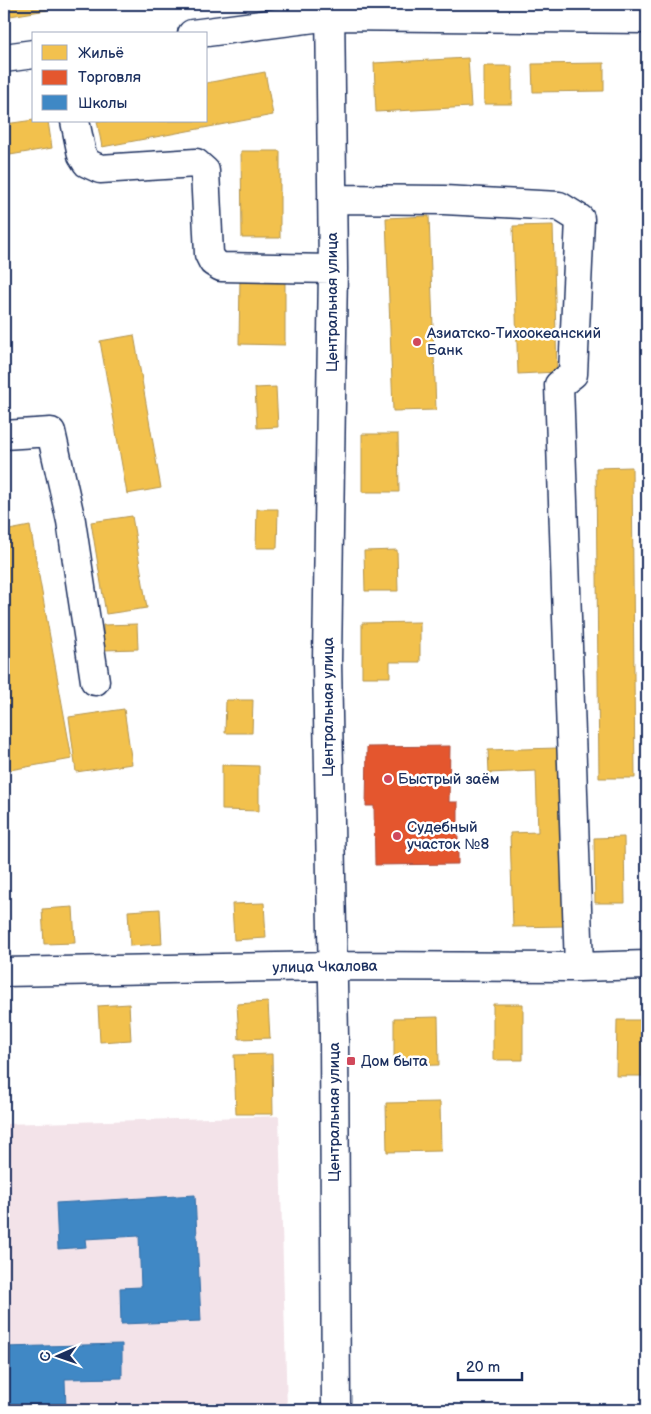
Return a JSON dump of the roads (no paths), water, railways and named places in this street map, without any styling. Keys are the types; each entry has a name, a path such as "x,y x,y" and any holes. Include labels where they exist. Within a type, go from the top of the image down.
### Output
{"street":[{"path":"204,32 330,10 647,19"},
{"name":"Центральная улица","path":"330,10 333,269 327,661 336,1410"},
{"path":"4,58 32,54"},
{"path":"75,122 82,155 88,163 100,169 196,163 205,171 209,254 212,262 220,267 333,269"},
{"path":"332,199 444,200 559,206 580,219 573,374 559,385 578,966"},
{"path":"4,435 52,432 70,521 95,681"},
{"name":"улица Чкалова","path":"4,972 332,966 647,965"}],"place":[{"name":"Азиатско-Тихоокеанский Банк","path":"417,342"},
{"name":"Быстрый заём","path":"388,779"},
{"name":"Судебный участок №8","path":"397,836"},
{"name":"Дом быта","path":"351,1061"}]}
